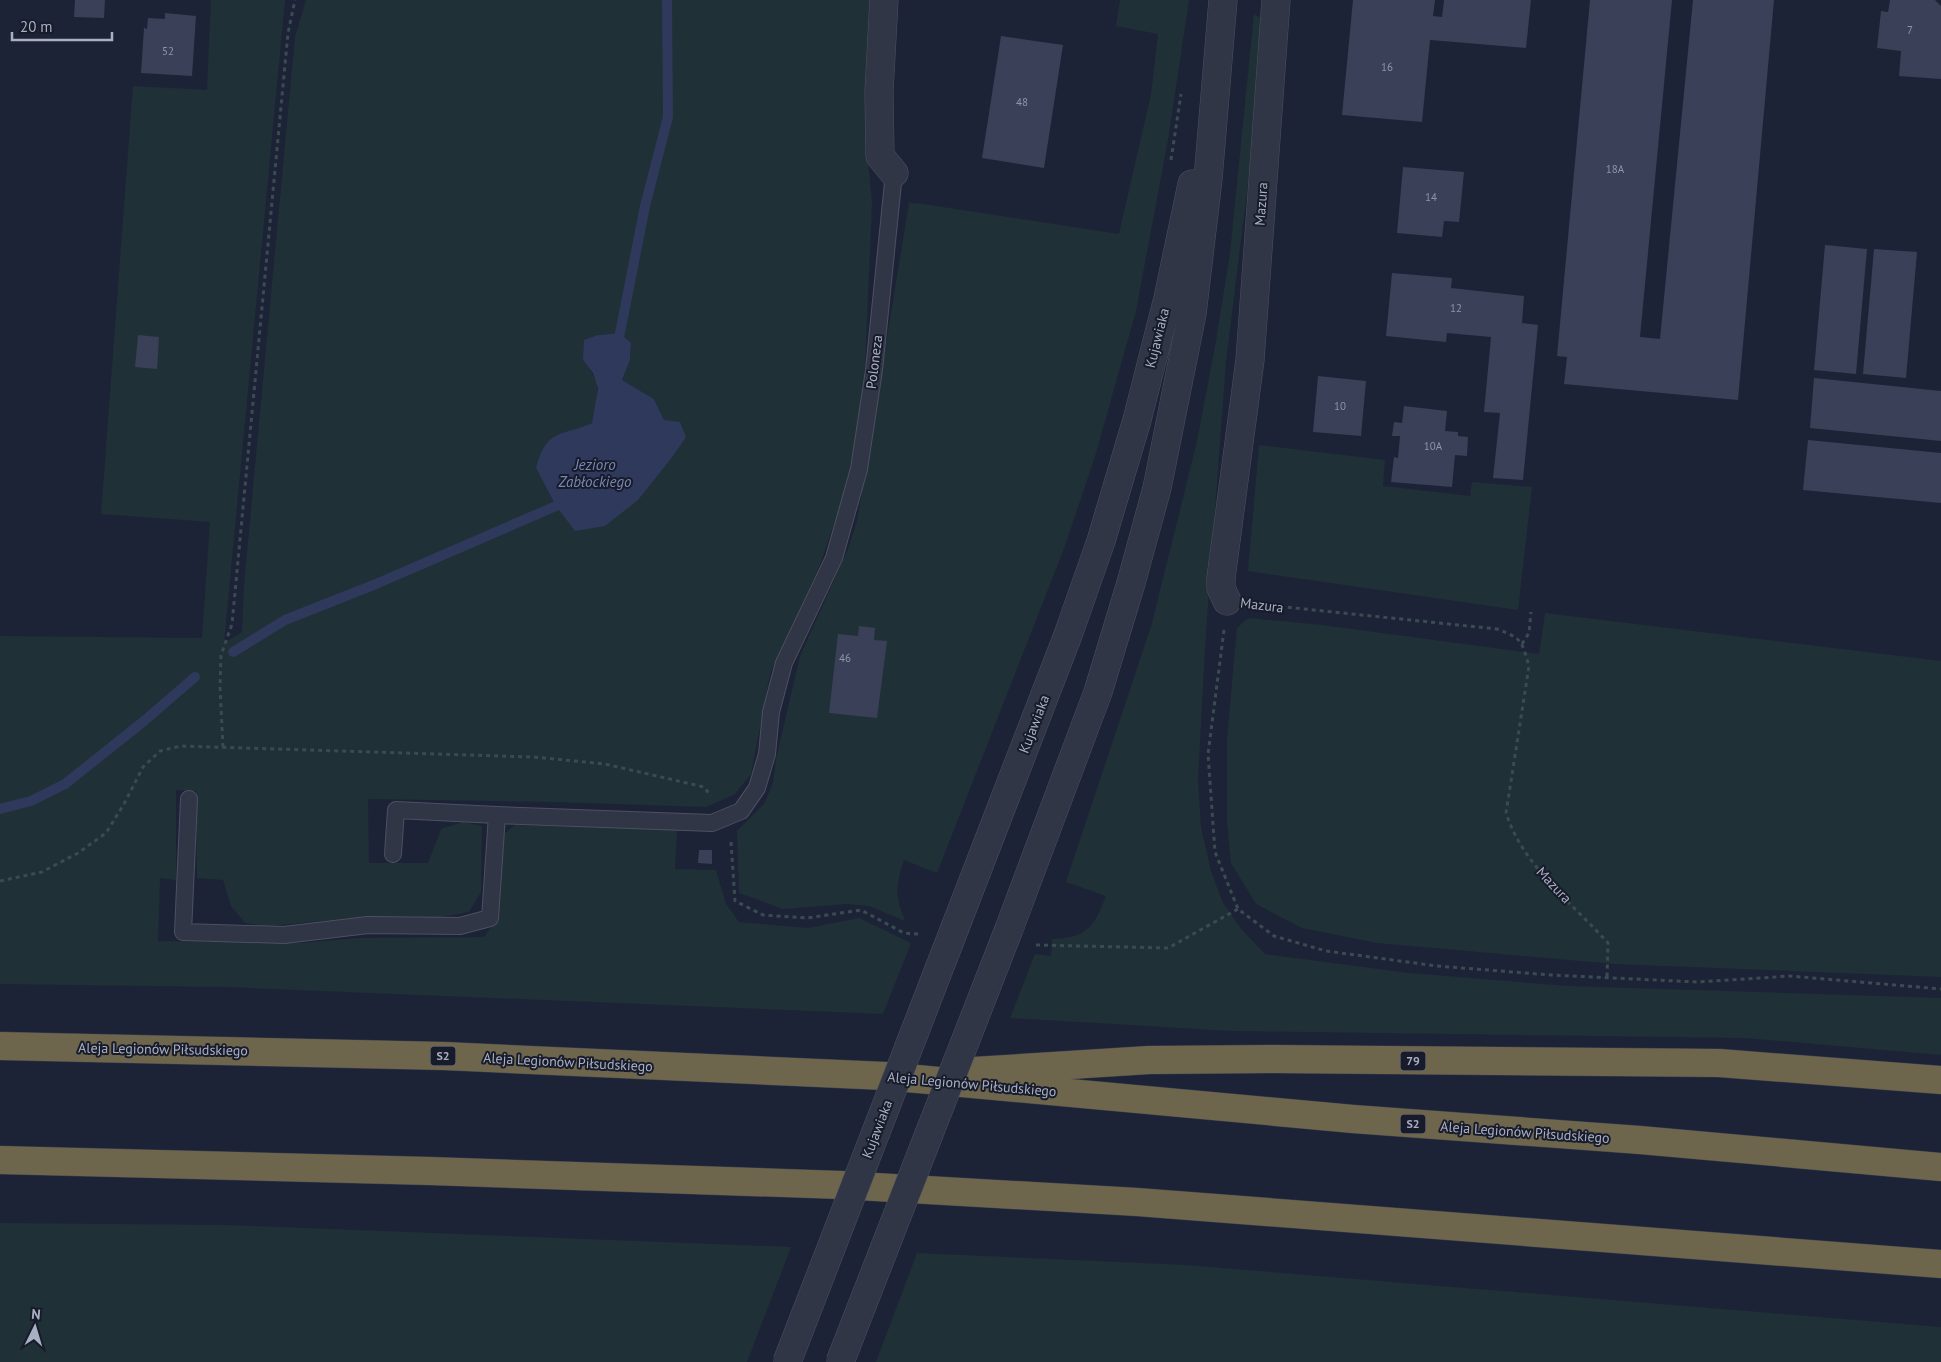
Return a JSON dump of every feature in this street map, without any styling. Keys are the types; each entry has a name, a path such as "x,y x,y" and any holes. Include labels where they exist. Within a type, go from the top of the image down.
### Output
{"highway":[{"name":"Aleja Legionów Piłsudskiego","path":"0,1046 444,1056 885,1076 1353,1119 1640,1140 1941,1167"},
{"name":"79","path":"885,1076 1149,1060 1273,1059 1719,1063 1941,1080"},
{"path":"0,1160 440,1171 851,1185 1138,1202 1941,1264"}],"street":[{"name":"Poloneza","path":"884,0 879,92 880,156 894,173"},
{"name":"Kujawiaka","path":"840,1362 1009,929 1098,692 1131,583 1157,488 1192,314 1206,195 1223,0"},
{"name":"Mazura","path":"1227,600 1221,588 1221,578 1250,360 1276,0"},
{"name":"Kujawiaka","path":"786,1362 1068,635 1115,497 1168,298 1217,65"}],"lane":[{"name":"Poloneza","path":"730,815 741,811 757,788 767,754 771,712 784,663 834,558 858,468 874,370 894,173"},
{"path":"189,799 183,932 284,935 368,926 460,926 490,918 497,815"},
{"path":"393,854 396,810 712,823 730,815"}],"path":[{"path":"223,747 220,688 221,655 232,624 288,33 295,0"},
{"path":"1170,167 1182,89"},
{"path":"1227,600 1208,754 1215,852 1238,909 1274,936 1326,951 1437,966 1607,978 1697,982 1790,976 1941,989"},
{"name":"Mazura","path":"1227,600 1497,629 1516,636 1522,644 1529,666 1506,813 1510,826 1539,871 1608,943 1607,978"},
{"path":"1522,644 1528,633 1531,612"},
{"path":"0,881 42,872 78,853 106,832 124,804 143,767 160,751 181,746 534,757 605,764 704,787 730,815"}],"shaded area":[{"path":"211,0 285,0 224,643 242,632 244,585 295,37 306,0 871,0 868,162 872,203 865,366 856,444 840,506 820,565 770,674 751,774 735,794 706,807 368,799 369,863 428,863 441,829 463,822 482,826 481,892 469,912 442,917 354,918 268,926 245,923 231,906 223,880 197,878 196,791 176,790 176,880 160,878 158,941 301,943 359,938 484,937 498,918 503,835 515,825 677,830 675,869 716,870 726,904 739,922 808,928 859,918 911,943 883,1014 225,987 0,984 0,636 202,638 210,522 101,514 133,86 207,90","holes":["620,333 631,343 630,360 622,380 654,399 664,420 556,506 536,468 578,429 592,423 597,390 593,376 583,360 598,335"]},
{"path":"1120,0 1189,0 1168,140 1136,311 1096,453 1065,546 937,873 904,860 897,891 905,921 869,906 846,904 783,909 739,893 737,831 764,804 773,783 776,759 800,656 848,549 857,521 909,203 1119,234 1151,94 1158,34 1116,26"},
{"path":"1254,14 1262,19 1267,32 1226,361 1206,631 1198,779 1201,827 1211,871 1223,903 1242,930 1265,954 1409,973 1568,986 1941,998 1941,1055 1745,1038 1232,1031 1010,1018 1035,954 1051,956 1052,939 1074,936 1088,929 1097,916 1106,896 1066,882 1152,623 1197,441 1230,253"},
{"path":"1259,445 1385,460 1383,486 1470,496 1472,482 1532,487 1518,610 1248,571"},
{"path":"1545,613 1941,661 1941,977 1614,964 1377,943 1302,928 1256,904 1231,863 1227,821 1227,739 1237,628 1248,618 1322,625 1539,654"},
{"path":"0,1223 226,1225 791,1247 747,1362 0,1362"},
{"path":"917,1253 1186,1265 1941,1327 1941,1362 876,1362"}],"water":[{"name":"Jezioro Zabłockiego","path":"620,333 631,343 630,360 622,380 654,399 664,420 680,422 686,437 638,500 605,526 575,531 556,506 536,468 540,455 550,440 563,433 592,423 598,389 593,373 583,360 584,340 598,335"}],"building":[{"path":"75,0 105,0 104,18 74,17"},
{"path":"1353,0 1435,0 1433,16 1442,17 1444,0 1531,0 1526,48 1430,40 1422,122 1342,115"},
{"path":"1590,0 1672,0 1640,337 1660,339 1693,0 1774,0 1738,400 1564,384 1567,357 1557,356"},
{"path":"1890,0 1935,0 1941,6 1941,79 1899,76 1901,51 1877,48 1881,11 1888,12"},
{"path":"165,13 196,16 192,76 141,73 144,28 147,29 148,18 165,19"},
{"path":"1001,36 1063,45 1044,168 982,158"},
{"path":"1403,167 1464,172 1459,222 1444,221 1442,237 1397,233"},
{"path":"1825,245 1867,249 1856,374 1814,370"},
{"path":"1874,249 1917,252 1906,378 1863,374"},
{"path":"1392,273 1452,278 1451,288 1524,296 1522,323 1538,325 1523,480 1493,478 1500,413 1484,412 1491,337 1447,333 1446,342 1386,336"},
{"path":"138,335 159,337 157,369 135,367"},
{"path":"1318,376 1366,381 1361,436 1313,432"},
{"path":"1814,378 1941,391 1941,441 1810,428"},
{"path":"1404,406 1447,411 1445,431 1458,432 1458,436 1468,437 1467,456 1455,455 1452,487 1391,482 1394,457 1398,458 1400,436 1392,436 1394,422 1402,423"},
{"path":"1808,440 1941,453 1941,503 1803,490"},
{"path":"859,626 875,628 874,640 887,641 877,718 829,713 838,634 858,636"},
{"path":"699,850 712,850 712,864 698,863"}],"waterway":[{"path":"620,333 645,206 668,117 667,0"},
{"path":"233,652 285,620 376,584 556,506"},
{"path":"0,809 31,801 65,784 144,721 195,677"}]}
